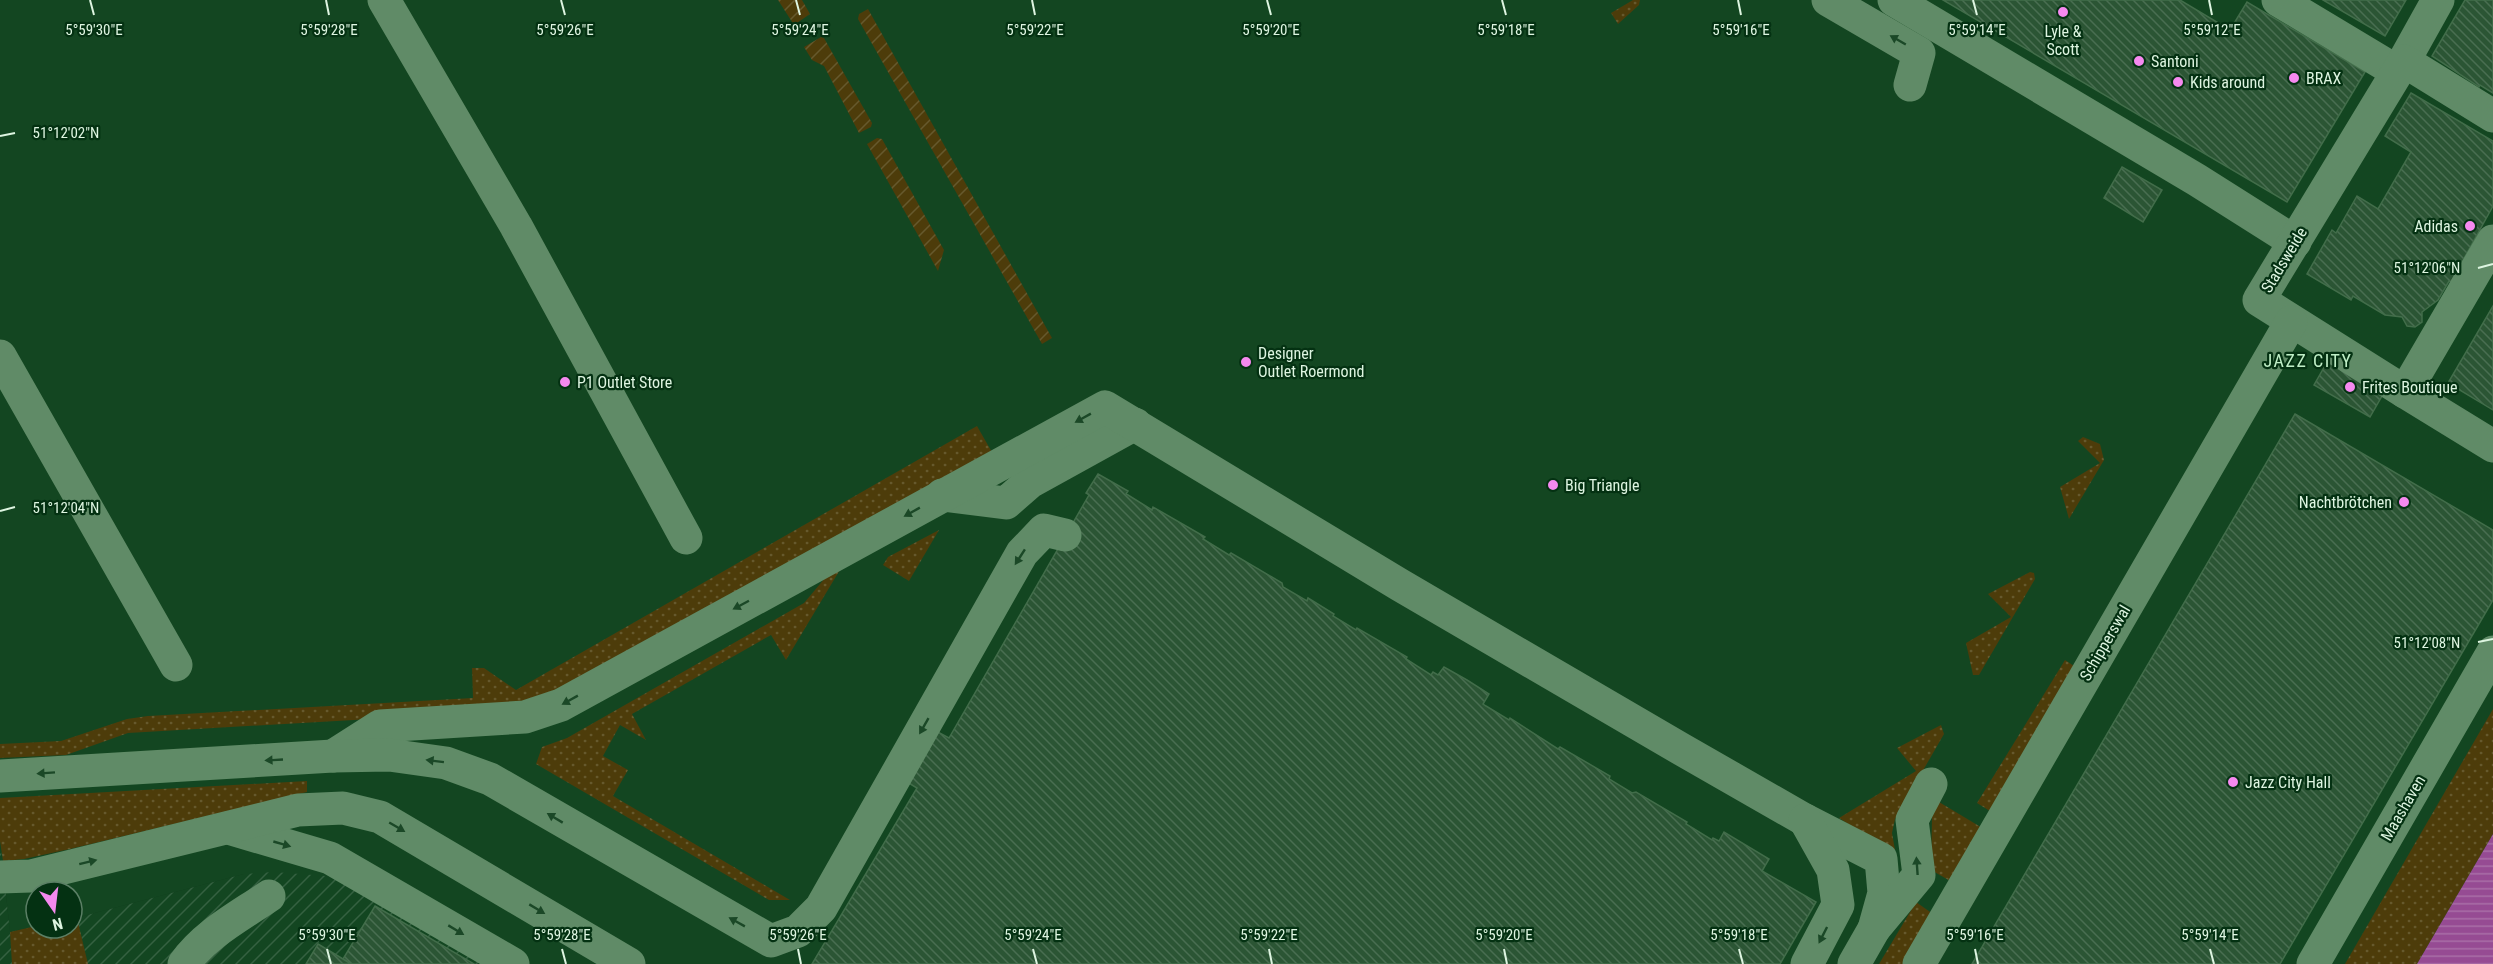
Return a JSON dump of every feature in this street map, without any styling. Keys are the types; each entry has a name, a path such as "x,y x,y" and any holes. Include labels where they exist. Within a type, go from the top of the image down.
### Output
{"street":[{"path":"384,0 516,226 686,538"},
{"path":"1828,0 1919,53 1910,85"},
{"path":"1894,0 2197,180 2295,242"},
{"path":"2278,0 2493,116"},
{"name":"Stadsweide","path":"2438,0 2259,300 2493,446"},
{"path":"2405,392 2493,241"},
{"name":"Schipperswal","path":"1919,964 2291,322"},
{"path":"0,356 176,665"},
{"path":"333,756 380,726 525,717 561,705 1105,407 1400,585 1805,819 1881,859 1884,893 1874,929"},
{"path":"942,495 1006,503 1030,482 1135,424"},
{"path":"0,776 333,756 389,755 446,763 490,779 771,941 798,931 821,908 1022,553 1044,530 1065,535"},
{"name":"Maashaven","path":"2313,964 2493,652"},
{"path":"1854,964 1874,929 1919,875 1912,820 1931,784"},
{"path":"0,877 31,876 298,810 342,808 380,817 629,964"},
{"path":"1805,819 1833,870 1838,905 1807,964"},
{"path":"226,828 330,858 513,964"},
{"path":"184,964 196,947 269,896"}],"shaded area":[{"name":"Designer Outlet Roermond","path":"0,0 2493,0 2493,723 2351,964 486,964 339,877 244,874 84,916 84,880 24,880 24,929 10,932 0,841"},
{"path":"778,0 802,0 810,14 794,25"},
{"path":"1633,0 1640,0 1639,5 1618,24 1611,13"},
{"path":"868,9 1052,338 1042,344 858,19 859,14"},
{"path":"821,37 824,38 872,123 871,127 859,133 824,66 812,60 804,47"},
{"path":"877,138 882,139 944,250 938,271 867,144"},
{"path":"977,426 993,454 526,710 128,733 66,755 0,758 0,744 61,741 127,719 148,716 473,698 472,668 484,668 516,690"},
{"path":"2083,437 2100,444 2104,460 2069,519 2060,487 2100,463 2078,441"},
{"path":"939,530 909,581 883,565 888,557"},
{"path":"836,565 841,568 786,660 771,635 632,714 646,740 620,725 603,756 628,770 613,796 790,900 769,900 536,764 542,747 567,738 804,603"},
{"path":"2030,572 2034,573 2035,579 1979,675 1973,675 1966,643 2011,617 1988,594"},
{"path":"2065,660 2074,666 1993,813 1977,803"},
{"path":"2493,709 2493,834 2417,964 2345,964"},
{"path":"1941,725 1944,734 1895,819 1892,833 1895,850 1892,852 1839,818 1916,771 1897,748"},
{"path":"307,781 307,792 70,849 3,861 0,841 0,798"},
{"path":"1939,802 1984,829 1952,882 1931,870 1932,816"},
{"path":"2493,834 2493,964 2417,964"},
{"path":"0,841 10,932 24,929 24,940 84,940 84,916 244,874 274,872 339,877 486,964 0,964"},
{"path":"1916,902 1933,914 1904,964 1879,964"},
{"path":"24,929 24,940 82,940 88,964 12,964 10,932"}],"building":[{"path":"1943,0 2180,0 2230,30 2247,2 2365,72 2287,202"},
{"path":"2323,0 2406,0 2385,36"},
{"path":"2465,0 2493,0 2493,93 2480,85 2479,87 2432,56"},
{"path":"2411,93 2493,141 2493,206 2451,282 2449,281 2438,300 2422,312 2422,322 2415,327 2407,326 2402,317 2385,315 2353,296 2351,300 2307,274 2332,230 2336,233 2357,196 2378,209 2411,152 2385,136"},
{"path":"2122,167 2162,190 2143,222 2104,198"},
{"path":"2493,306 2493,410 2448,383"},
{"name":"Frites Boutique","path":"2330,357 2386,389 2370,417 2314,385"},
{"name":"Jazz City Hall","path":"2295,414 2493,530 2493,600 2280,964 1972,964"},
{"path":"1098,474 1128,491 1126,494 1152,510 1153,507 1205,537 1203,539 1229,555 1231,553 1282,583 1283,587 1307,601 1308,598 1356,630 1357,628 1407,657 1406,659 1431,675 1433,672 1438,675 1444,667 1467,680 1489,694 1483,704 1486,706 1509,720 1510,718 1558,749 1560,747 1610,776 1609,779 1687,822 1686,824 1712,840 1713,838 1719,841 1724,832 1769,859 1762,871 1816,902 1780,964 812,964 917,788 907,782 936,731 949,738 1089,495 1086,493"},
{"path":"375,906 474,964 351,964 343,959"},
{"path":"318,944 343,959 351,964 306,964"}],"place":[{"name":"Lyle & Scott","path":"2063,12"},
{"name":"Santoni","path":"2139,61"},
{"name":"BRAX","path":"2294,78"},
{"name":"Kids around","path":"2178,82"},
{"name":"Adidas","path":"2470,226"},
{"name":"Designer Outlet Roermond","path":"1246,362"},
{"name":"P1 Outlet Store","path":"565,382"},
{"name":"Frites Boutique","path":"2350,387"},
{"name":"Big Triangle","path":"1553,485"},
{"name":"Nachtbrötchen","path":"2404,502"},
{"name":"Jazz City Hall","path":"2233,782"}],"district":[{"name":"JAZZ CITY","path":"2308,360"}]}
